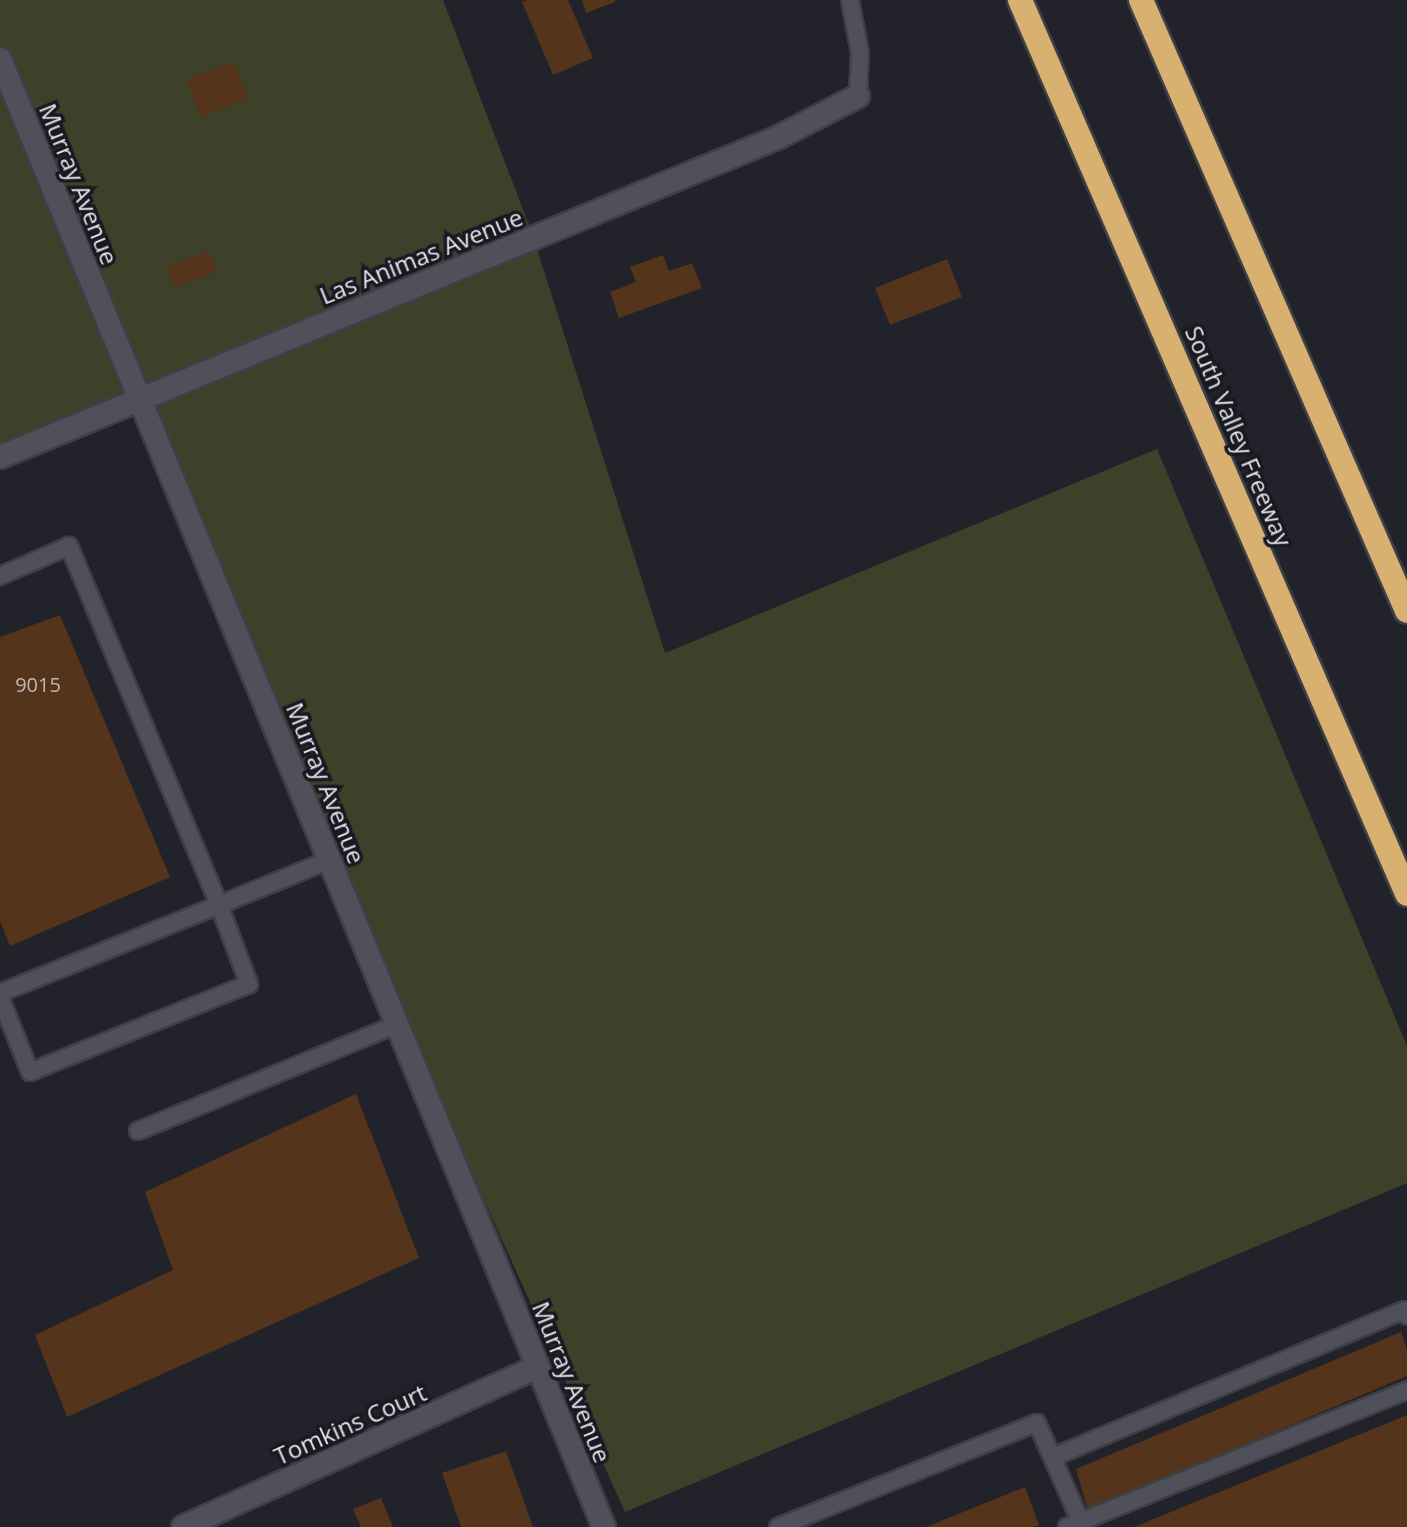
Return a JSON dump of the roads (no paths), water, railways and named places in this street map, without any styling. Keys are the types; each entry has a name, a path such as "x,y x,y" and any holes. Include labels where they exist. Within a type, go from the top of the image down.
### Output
{"highway":[{"name":"South Valley Freeway","path":"1020,0 1407,894"},
{"path":"1141,0 1407,611"}],"street":[{"name":"Murray Avenue","path":"0,59 604,1527"},
{"name":"Las Animas Avenue","path":"0,457 779,137 858,96"},
{"name":"Tomkins Court","path":"183,1527 537,1367"}],"lane":[{"path":"850,0 860,53 858,96"},
{"path":"0,576 69,546 219,905 249,984 30,1072 0,995 219,905 329,860"},
{"path":"138,1131 397,1024"},
{"path":"1053,1457 1405,1310 1407,1316"},
{"path":"778,1527 1037,1423 1053,1457 1077,1525 1407,1390"}]}
